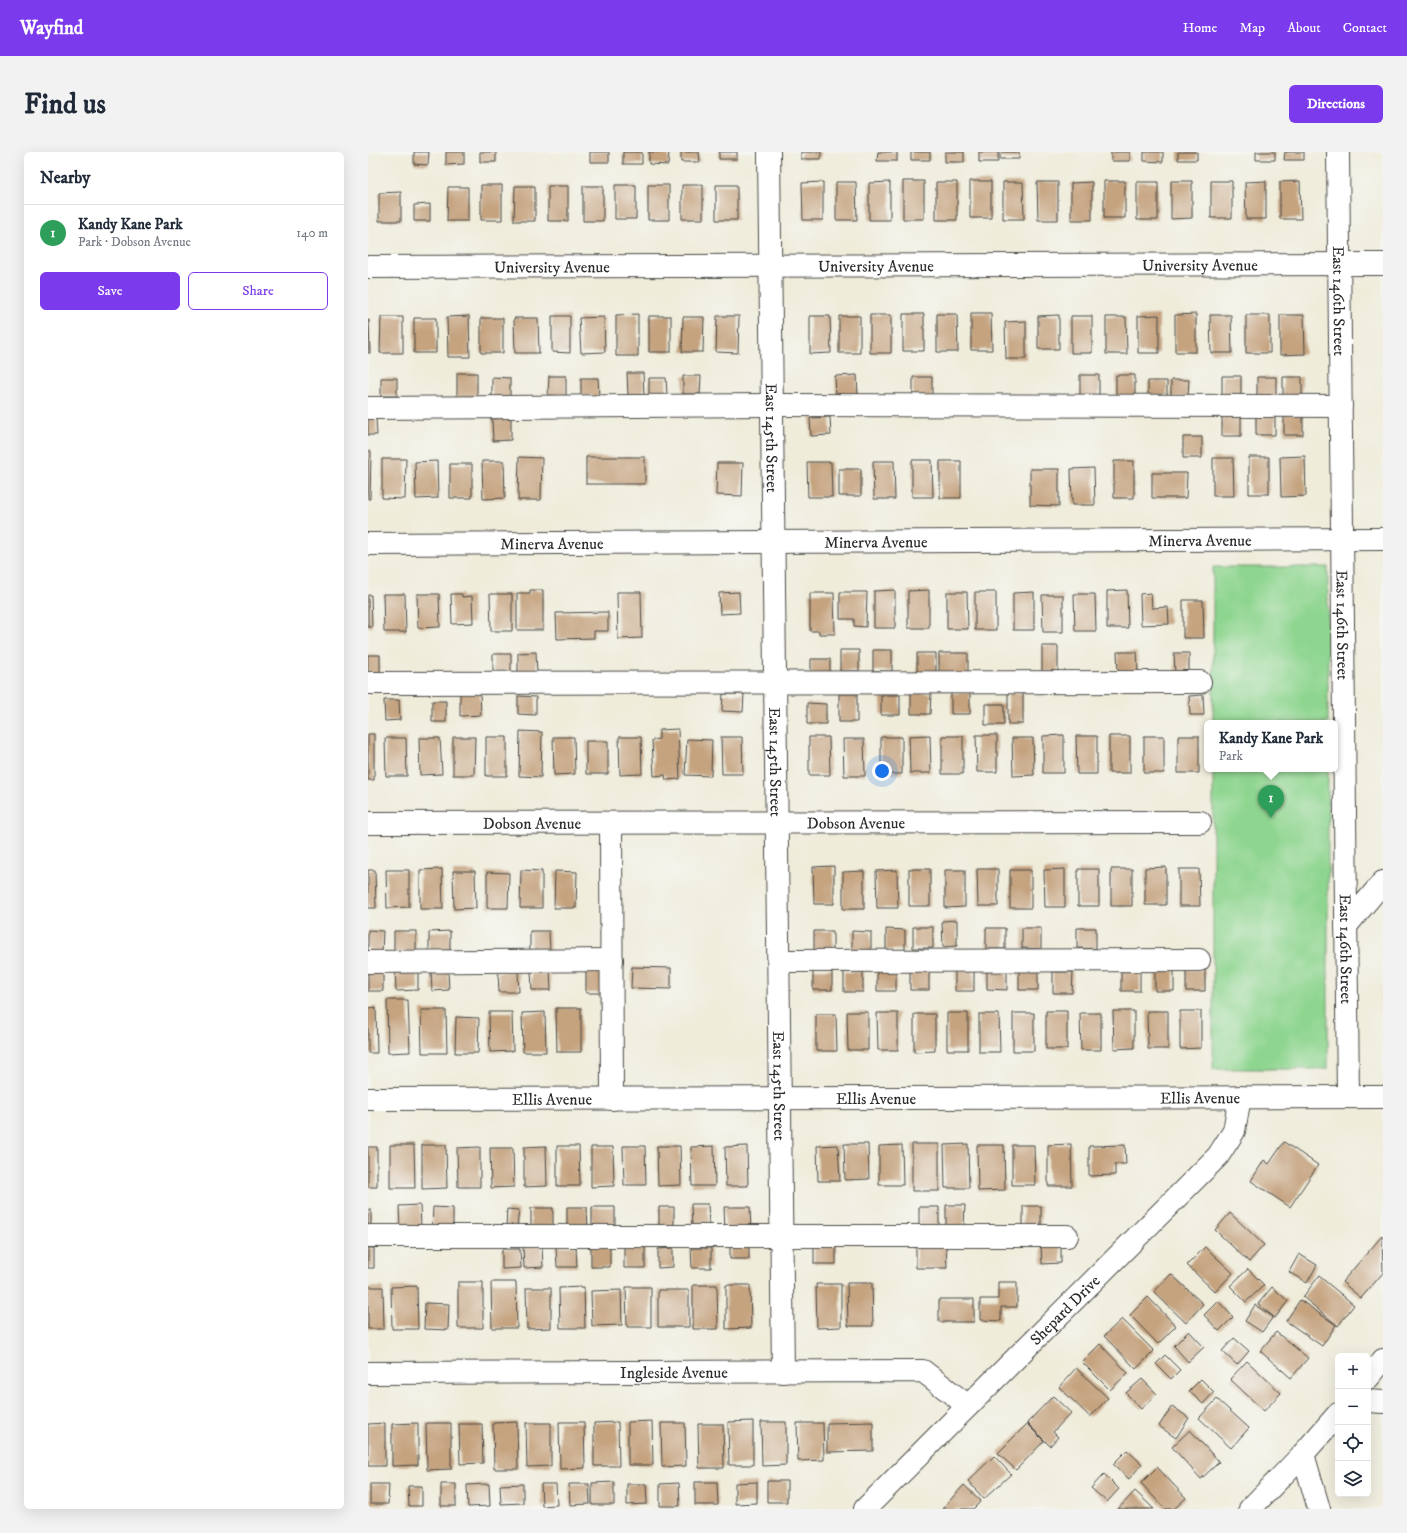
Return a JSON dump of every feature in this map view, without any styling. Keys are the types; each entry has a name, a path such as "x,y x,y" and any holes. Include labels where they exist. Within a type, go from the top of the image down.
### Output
{"street":[{"name":"East 145th Street","path":"770,152 783,1372"},
{"name":"East 146th Street","path":"1338,152 1348,1097"},
{"name":"University Avenue","path":"368,267 1383,264"},
{"path":"368,408 772,405 1341,406"},
{"name":"Minerva Avenue","path":"368,544 1383,539"},
{"path":"368,683 1200,682"},
{"name":"Dobson Avenue","path":"368,823 1200,822"},
{"path":"611,823 612,1099"},
{"path":"1346,926 1383,882"},
{"path":"368,962 612,960"},
{"path":"779,961 1199,960"},
{"name":"Shepard Drive","path":"865,1509 1218,1156 1234,1131 1240,1097"},
{"name":"Ellis Avenue","path":"368,1099 1383,1097"},
{"path":"368,1236 1067,1236"},
{"path":"1371,1374 1383,1360"},
{"name":"Ingleside Avenue","path":"368,1373 923,1371 968,1406"},
{"path":"1371,1402 1383,1402"},
{"path":"1250,1509 1303,1454 1335,1417"},
{"path":"1303,1454 1319,1509"}],"green space":[{"path":"1213,567 1328,567 1328,720 1213,720"},
{"path":"1213,772 1328,772 1328,1069 1213,1069"}],"building":[{"path":"414,152 429,152 428,165 414,164"},
{"path":"446,152 464,152 464,164 446,165"},
{"path":"480,152 496,152 496,162 480,162"},
{"path":"590,152 609,152 609,162 590,162"},
{"path":"623,152 642,152 642,164 623,164"},
{"path":"649,152 669,152 668,165 649,164"},
{"path":"681,152 699,152 700,162 681,162"},
{"path":"719,152 737,152 737,159 719,159"},
{"path":"801,152 821,152 821,159 801,159"},
{"path":"878,152 897,152 897,161 877,161"},
{"path":"911,152 930,152 930,160 911,160"},
{"path":"945,152 964,152 964,162 945,162"},
{"path":"979,152 998,152 998,162 979,162"},
{"path":"1000,152 1019,152 1019,159 1000,159"},
{"path":"1111,152 1130,152 1130,161 1111,161"},
{"path":"1144,152 1163,152 1163,162 1144,161"},
{"path":"1178,152 1197,152 1197,160 1178,160"},
{"path":"1256,152 1275,152 1275,160 1256,160"},
{"path":"1285,152 1304,152 1304,160 1284,160"},
{"path":"903,181 924,181 924,219 903,219"},
{"path":"970,181 991,181 991,218 970,218"},
{"path":"1104,181 1125,181 1125,218 1104,218"},
{"path":"1171,181 1192,181 1192,218 1171,219"},
{"path":"1211,181 1232,181 1232,218 1211,218"},
{"path":"1266,181 1266,219 1246,219 1245,182"},
{"path":"1300,181 1301,219 1280,219 1280,182"},
{"path":"823,182 823,220 803,220 802,183"},
{"path":"836,182 856,182 857,220 836,220"},
{"path":"890,182 890,220 869,220 869,183"},
{"path":"936,182 957,182 957,220 936,220"},
{"path":"1003,182 1023,182 1024,219 1003,219"},
{"path":"1037,182 1058,182 1058,220 1038,220"},
{"path":"1092,182 1092,220 1071,220 1071,183"},
{"path":"1137,182 1158,182 1158,220 1137,220"},
{"path":"481,185 502,185 502,220 481,220"},
{"path":"615,185 636,185 636,219 615,219"},
{"path":"648,185 669,185 669,220 648,220"},
{"path":"682,185 703,185 703,219 682,219"},
{"path":"716,185 737,185 737,220 716,220"},
{"path":"515,186 535,186 535,221 514,221"},
{"path":"548,186 568,186 568,221 548,221"},
{"path":"583,186 603,186 603,221 583,221"},
{"path":"448,187 468,187 468,221 447,221"},
{"path":"401,192 401,221 379,221 379,193"},
{"path":"430,204 430,221 414,221 414,205"},
{"path":"971,313 991,313 992,350 971,350"},
{"path":"638,314 638,356 616,356 616,315"},
{"path":"903,314 924,314 924,351 903,351"},
{"path":"937,314 957,314 958,352 937,352"},
{"path":"1196,314 1196,352 1175,352 1175,315"},
{"path":"870,315 891,315 891,353 870,353"},
{"path":"1059,315 1059,349 1038,349 1038,316"},
{"path":"1159,315 1159,353 1138,353 1138,316"},
{"path":"1210,315 1231,315 1232,353 1211,353"},
{"path":"1246,315 1270,315 1270,353 1246,353"},
{"path":"1280,315 1304,315 1305,354 1280,355"},
{"path":"469,316 470,357 448,357 447,317"},
{"path":"552,316 570,316 570,353 552,352"},
{"path":"649,316 671,316 671,352 649,352"},
{"path":"717,316 739,316 738,353 716,352"},
{"path":"810,316 830,316 831,353 810,354"},
{"path":"839,316 860,316 860,353 839,353"},
{"path":"1071,316 1092,316 1092,353 1071,353"},
{"path":"381,317 403,317 403,353 380,353"},
{"path":"604,317 605,352 581,353 579,318"},
{"path":"683,317 704,317 703,352 682,352"},
{"path":"1106,317 1126,317 1127,354 1106,354"},
{"path":"414,318 436,318 436,353 414,353"},
{"path":"481,318 503,318 503,353 481,353"},
{"path":"514,318 538,318 539,353 515,353"},
{"path":"369,320 370,353 368,353"},
{"path":"1026,321 1026,359 1006,359 1005,322"},
{"path":"457,373 477,373 477,399 457,399"},
{"path":"627,373 643,373 644,396 628,396"},
{"path":"857,375 858,396 836,397 835,376"},
{"path":"1080,375 1099,375 1099,396 1080,396"},
{"path":"1116,375 1135,375 1135,396 1116,396"},
{"path":"549,376 566,376 566,396 548,395"},
{"path":"683,376 701,376 700,394 683,394"},
{"path":"1222,376 1241,376 1241,398 1222,397"},
{"path":"492,377 510,378 510,398 492,398"},
{"path":"913,377 932,377 932,398 913,398"},
{"path":"1257,377 1276,377 1276,398 1257,398"},
{"path":"1283,377 1302,377 1302,398 1283,398"},
{"path":"381,378 397,378 397,396 381,396"},
{"path":"581,378 598,378 599,396 581,396"},
{"path":"649,378 666,378 667,395 649,396"},
{"path":"1171,380 1189,380 1188,397 1171,397"},
{"path":"1148,381 1167,381 1167,395 1148,395"},
{"path":"1256,414 1275,414 1275,435 1256,435"},
{"path":"1284,414 1303,414 1303,435 1284,435"},
{"path":"1222,415 1241,415 1241,436 1222,436"},
{"path":"830,417 831,435 811,436 810,418"},
{"path":"511,418 511,440 493,441 492,419"},
{"path":"368,419 376,419 377,435 368,435"},
{"path":"1183,437 1202,437 1202,458 1183,458"},
{"path":"368,451 371,451 370,499 368,499"},
{"path":"1305,456 1306,496 1281,497 1280,457"},
{"path":"519,457 542,458 541,500 518,500"},
{"path":"586,457 645,457 645,484 586,484"},
{"path":"1249,457 1269,457 1269,494 1249,494"},
{"path":"1213,458 1233,458 1234,496 1213,496"},
{"path":"382,459 406,459 405,499 382,498"},
{"path":"912,460 932,460 933,497 912,497"},
{"path":"437,461 438,498 416,499 415,462"},
{"path":"482,461 504,461 505,498 483,499"},
{"path":"873,461 894,461 895,499 874,499"},
{"path":"940,461 961,461 961,498 940,498"},
{"path":"1114,461 1134,461 1134,498 1114,498"},
{"path":"807,462 831,462 832,497 808,497"},
{"path":"717,463 743,463 742,496 716,495"},
{"path":"450,464 472,464 472,498 450,498"},
{"path":"1094,468 1095,505 1072,505 1071,469"},
{"path":"839,469 861,469 861,496 839,496"},
{"path":"1030,469 1059,469 1059,506 1030,505"},
{"path":"1152,473 1187,473 1186,498 1152,498"},
{"path":"530,590 543,590 543,630 517,630 517,593 530,593"},
{"path":"895,590 895,628 874,628 874,591"},
{"path":"929,590 929,628 908,628 908,591"},
{"path":"1127,590 1128,628 1107,628 1107,591"},
{"path":"617,592 641,592 642,638 618,639"},
{"path":"739,592 740,613 720,614 719,593"},
{"path":"840,592 867,592 866,627 854,626 854,619 840,619"},
{"path":"947,592 967,592 968,629 947,629"},
{"path":"975,592 996,592 996,630 975,630"},
{"path":"1034,592 1034,630 1013,630 1013,593"},
{"path":"810,593 834,593 835,634 819,634 819,631 810,631"},
{"path":"1151,593 1152,608 1168,607 1169,624 1141,625 1140,594"},
{"path":"383,594 405,594 406,632 384,632"},
{"path":"417,594 439,594 440,627 418,628"},
{"path":"451,594 462,594 462,597 472,596 473,623 452,624"},
{"path":"490,594 512,594 512,631 491,631"},
{"path":"1074,594 1095,594 1096,631 1075,631"},
{"path":"368,595 371,595 372,627 368,627"},
{"path":"1042,595 1063,595 1063,632 1043,632"},
{"path":"1183,600 1203,600 1204,638 1183,638"},
{"path":"608,612 608,631 594,631 594,638 557,639 556,613"},
{"path":"1042,646 1058,646 1058,671 1042,671"},
{"path":"840,650 859,650 859,671 840,671"},
{"path":"873,650 892,650 892,671 873,671"},
{"path":"536,652 537,673 518,674 518,653"},
{"path":"1117,652 1137,652 1138,671 1118,672"},
{"path":"917,653 936,653 936,674 917,674"},
{"path":"939,653 968,653 968,675 939,675"},
{"path":"1174,653 1189,653 1189,674 1175,674"},
{"path":"493,654 511,654 511,672 493,672"},
{"path":"368,655 380,655 380,675 368,675"},
{"path":"811,659 830,659 830,675 811,676"},
{"path":"460,693 480,693 481,715 460,716"},
{"path":"911,693 931,693 930,714 911,714"},
{"path":"951,693 970,693 970,714 951,714"},
{"path":"1008,693 1023,693 1023,724 1008,724"},
{"path":"723,694 744,694 743,712 722,711"},
{"path":"839,694 857,694 857,722 839,722"},
{"path":"881,695 900,695 900,715 881,715"},
{"path":"1203,695 1204,715 1190,715 1189,696"},
{"path":"518,696 536,697 536,715 518,714"},
{"path":"384,700 399,700 400,720 385,721"},
{"path":"432,701 446,701 446,722 432,722"},
{"path":"807,703 826,704 826,724 807,724"},
{"path":"985,704 1004,704 1004,725 985,725"},
{"path":"678,729 680,779 666,780 665,775 654,776 652,740 659,739 659,730"},
{"path":"520,731 542,732 541,777 519,776"},
{"path":"368,734 374,734 374,780 368,780"},
{"path":"930,735 931,773 910,773 909,736"},
{"path":"976,735 997,735 997,772 977,772"},
{"path":"1064,735 1064,773 1043,773 1043,736"},
{"path":"942,736 963,736 963,774 942,774"},
{"path":"1076,736 1097,736 1097,774 1077,774"},
{"path":"1109,736 1130,736 1130,773 1109,773"},
{"path":"1144,736 1164,736 1164,773 1144,773"},
{"path":"1178,736 1199,736 1199,773 1178,773"},
{"path":"453,737 475,737 474,775 453,775"},
{"path":"486,737 507,737 507,776 486,776"},
{"path":"553,737 574,737 575,774 554,775"},
{"path":"619,737 641,737 642,774 620,775"},
{"path":"721,737 742,737 743,774 722,774"},
{"path":"809,737 829,737 830,775 809,775"},
{"path":"881,737 902,737 902,774 881,774"},
{"path":"385,738 406,738 407,776 386,776"},
{"path":"419,738 440,738 442,774 420,775"},
{"path":"1012,738 1033,738 1034,775 1013,776"},
{"path":"687,739 712,740 711,776 685,775"},
{"path":"843,739 864,739 865,776 844,776"},
{"path":"586,741 608,741 608,774 586,774"},
{"path":"834,866 834,904 814,904 813,867"},
{"path":"1166,867 1166,905 1145,905 1145,868"},
{"path":"442,869 443,909 420,909 420,870"},
{"path":"909,869 930,869 930,906 909,906"},
{"path":"977,869 998,869 998,906 978,906"},
{"path":"1065,869 1065,907 1045,907 1044,870"},
{"path":"1078,869 1099,869 1099,906 1078,906"},
{"path":"1111,869 1132,869 1132,906 1111,906"},
{"path":"1179,869 1199,869 1200,906 1179,906"},
{"path":"368,870 375,870 376,908 368,908"},
{"path":"386,870 409,870 409,907 387,908"},
{"path":"521,870 542,871 542,908 520,908"},
{"path":"897,870 898,908 877,908 876,871"},
{"path":"945,870 965,870 965,907 945,908"},
{"path":"1010,870 1031,870 1031,908 1010,908"},
{"path":"453,871 475,871 476,908 454,909"},
{"path":"555,871 577,872 576,908 554,908"},
{"path":"864,871 864,909 843,909 843,872"},
{"path":"487,872 509,873 508,908 487,908"},
{"path":"957,920 957,946 943,947 942,921"},
{"path":"913,927 933,927 933,948 913,948"},
{"path":"986,928 1005,928 1005,949 986,949"},
{"path":"1022,928 1041,928 1041,949 1022,948"},
{"path":"1077,928 1096,928 1096,949 1077,948"},
{"path":"886,929 905,930 905,950 886,950"},
{"path":"368,930 383,931 382,953 368,953"},
{"path":"394,931 416,931 416,952 394,953"},
{"path":"450,931 450,953 429,953 429,932"},
{"path":"530,931 549,931 550,952 530,952"},
{"path":"814,931 833,931 833,951 814,951"},
{"path":"852,931 871,932 871,953 852,953"},
{"path":"418,967 418,990 396,991 395,968"},
{"path":"632,967 671,968 671,989 631,988"},
{"path":"368,969 383,969 383,991 368,991"},
{"path":"813,969 832,969 832,990 813,990"},
{"path":"910,969 929,969 929,990 910,990"},
{"path":"987,969 1007,969 1007,990 987,989"},
{"path":"1019,969 1038,969 1038,990 1019,990"},
{"path":"531,970 550,970 551,990 532,990"},
{"path":"877,970 896,970 896,991 877,991"},
{"path":"955,970 974,970 974,991 955,991"},
{"path":"1121,970 1140,970 1140,991 1121,991"},
{"path":"1155,970 1174,970 1174,991 1155,991"},
{"path":"1186,970 1205,970 1205,991 1186,991"},
{"path":"518,971 519,992 499,992 498,972"},
{"path":"586,971 602,971 601,993 586,993"},
{"path":"431,972 448,972 449,990 432,991"},
{"path":"844,972 863,972 863,992 844,992"},
{"path":"1053,972 1073,972 1072,993 1053,993"},
{"path":"387,1000 408,1000 410,1052 388,1053"},
{"path":"376,1007 377,1053 368,1053 368,1008"},
{"path":"556,1008 581,1008 581,1052 557,1052"},
{"path":"421,1010 446,1010 447,1053 422,1053"},
{"path":"1046,1011 1067,1011 1067,1049 1046,1049"},
{"path":"1113,1011 1134,1011 1134,1048 1114,1049"},
{"path":"1147,1011 1168,1011 1168,1049 1148,1049"},
{"path":"1180,1011 1201,1011 1201,1048 1180,1049"},
{"path":"489,1012 512,1012 513,1051 490,1052"},
{"path":"545,1012 546,1052 523,1052 522,1013"},
{"path":"847,1012 868,1012 868,1050 848,1050"},
{"path":"877,1013 898,1013 898,1050 878,1050"},
{"path":"947,1013 968,1013 968,1050 947,1050"},
{"path":"1013,1013 1034,1013 1034,1051 1013,1051"},
{"path":"1080,1013 1101,1013 1101,1050 1081,1050"},
{"path":"816,1014 836,1014 837,1051 816,1051"},
{"path":"914,1014 935,1014 935,1051 914,1052"},
{"path":"979,1014 999,1014 1000,1052 979,1052"},
{"path":"456,1017 479,1018 478,1053 455,1053"},
{"path":"1284,1142 1318,1165 1290,1207 1251,1181 1264,1160 1269,1164"},
{"path":"844,1144 868,1144 869,1179 845,1180"},
{"path":"912,1144 939,1144 939,1191 912,1191"},
{"path":"968,1144 969,1188 945,1188 944,1145"},
{"path":"1071,1144 1072,1186 1048,1186 1048,1145"},
{"path":"390,1145 414,1145 415,1188 390,1188"},
{"path":"422,1145 446,1145 447,1188 422,1189"},
{"path":"838,1145 840,1181 818,1181 817,1146"},
{"path":"902,1145 903,1185 879,1185 879,1146"},
{"path":"977,1145 1004,1145 1005,1190 978,1191"},
{"path":"1012,1145 1034,1145 1035,1185 1012,1185"},
{"path":"1125,1145 1126,1164 1115,1164 1115,1175 1089,1176 1089,1146"},
{"path":"546,1146 547,1186 524,1187 524,1147"},
{"path":"557,1146 579,1146 580,1186 557,1186"},
{"path":"623,1146 645,1146 646,1185 624,1185"},
{"path":"657,1146 680,1146 681,1185 658,1186"},
{"path":"714,1146 715,1186 692,1186 691,1147"},
{"path":"747,1146 748,1186 726,1186 725,1147"},
{"path":"368,1147 377,1147 377,1187 368,1187"},
{"path":"480,1147 480,1187 458,1187 457,1148"},
{"path":"591,1147 613,1147 614,1186 591,1187"},
{"path":"490,1148 513,1148 514,1187 491,1188"},
{"path":"691,1204 708,1204 709,1226 692,1227"},
{"path":"420,1205 421,1227 400,1228 399,1206"},
{"path":"946,1205 965,1205 964,1226 946,1226"},
{"path":"1023,1206 1041,1206 1041,1227 1023,1227"},
{"path":"433,1207 453,1208 453,1229 432,1229"},
{"path":"567,1207 587,1207 588,1229 567,1229"},
{"path":"592,1207 615,1207 615,1230 592,1230"},
{"path":"659,1207 674,1207 674,1227 659,1227"},
{"path":"724,1207 750,1207 751,1230 725,1230"},
{"path":"919,1207 939,1207 939,1227 919,1227"},
{"path":"531,1208 553,1208 553,1229 531,1229"},
{"path":"507,1209 519,1210 517,1227 506,1227"},
{"path":"368,1210 371,1210 371,1228 368,1228"},
{"path":"1230,1213 1264,1245 1249,1262 1215,1230"},
{"path":"1382,1236 1383,1273 1361,1298 1342,1282"},
{"path":"814,1243 836,1243 836,1264 814,1264"},
{"path":"946,1245 947,1268 916,1268 916,1246"},
{"path":"523,1246 542,1246 543,1267 524,1268"},
{"path":"556,1246 576,1246 577,1267 557,1267"},
{"path":"591,1246 610,1247 610,1267 591,1267"},
{"path":"1041,1246 1061,1246 1061,1263 1042,1264"},
{"path":"624,1247 645,1247 645,1268 624,1268"},
{"path":"730,1247 749,1247 749,1259 730,1259"},
{"path":"1205,1247 1233,1273 1215,1292 1187,1265"},
{"path":"368,1248 374,1248 374,1268 368,1268"},
{"path":"673,1248 673,1267 658,1268 658,1249"},
{"path":"691,1248 711,1248 711,1268 692,1268"},
{"path":"502,1249 520,1249 521,1268 502,1269"},
{"path":"1299,1254 1317,1265 1307,1283 1289,1272"},
{"path":"1248,1269 1264,1285 1246,1302 1230,1286"},
{"path":"1171,1274 1203,1304 1186,1323 1154,1292"},
{"path":"1319,1276 1354,1305 1338,1326 1303,1297"},
{"path":"458,1282 483,1282 483,1328 458,1328"},
{"path":"491,1282 516,1282 517,1328 492,1328"},
{"path":"998,1282 1017,1282 1017,1307 1001,1307 1001,1321 980,1320 980,1299 998,1299"},
{"path":"847,1283 872,1283 873,1326 848,1326"},
{"path":"816,1284 841,1284 841,1327 817,1328"},
{"path":"693,1285 717,1285 718,1329 693,1329"},
{"path":"726,1285 750,1285 751,1328 726,1329"},
{"path":"417,1286 418,1329 392,1329 391,1287"},
{"path":"368,1287 383,1287 384,1329 368,1329"},
{"path":"584,1287 585,1328 560,1328 559,1288"},
{"path":"626,1287 651,1287 651,1327 627,1327"},
{"path":"1272,1287 1288,1301 1275,1318 1258,1304"},
{"path":"526,1288 551,1288 551,1328 527,1329"},
{"path":"621,1290 622,1325 592,1326 591,1291"},
{"path":"658,1290 689,1290 689,1327 658,1327"},
{"path":"1148,1297 1176,1326 1158,1344 1130,1315"},
{"path":"939,1299 974,1299 974,1322 939,1322"},
{"path":"1300,1300 1336,1325 1322,1346 1286,1321"},
{"path":"1218,1301 1233,1317 1219,1331 1204,1315"},
{"path":"425,1303 449,1304 448,1330 424,1329"},
{"path":"1255,1305 1273,1317 1262,1332 1245,1321"},
{"path":"1122,1319 1154,1351 1136,1369 1104,1336"},
{"path":"1189,1331 1204,1347 1188,1362 1174,1346"},
{"path":"1276,1332 1308,1358 1291,1378 1260,1351"},
{"path":"1234,1338 1249,1351 1237,1365 1222,1351"},
{"path":"1100,1344 1128,1373 1110,1390 1082,1362"},
{"path":"1165,1355 1180,1370 1171,1379 1156,1364"},
{"path":"1247,1361 1281,1393 1264,1411 1230,1379"},
{"path":"1076,1368 1108,1398 1090,1417 1059,1387"},
{"path":"1142,1379 1157,1394 1141,1409 1126,1393"},
{"path":"1201,1379 1214,1392 1203,1404 1189,1391"},
{"path":"1053,1396 1071,1413 1053,1432 1058,1437 1050,1446 1027,1423"},
{"path":"1217,1399 1249,1428 1231,1448 1199,1418"},
{"path":"1172,1406 1189,1418 1176,1438 1159,1426"},
{"path":"652,1421 653,1465 628,1465 628,1422"},
{"path":"753,1421 753,1465 729,1465 728,1422"},
{"path":"517,1422 518,1469 494,1469 493,1423"},
{"path":"559,1422 584,1422 585,1468 560,1469"},
{"path":"618,1422 619,1466 594,1466 594,1423"},
{"path":"761,1422 786,1422 786,1465 762,1466"},
{"path":"873,1422 873,1451 827,1452 827,1423"},
{"path":"385,1423 385,1466 368,1466 368,1424"},
{"path":"418,1423 418,1465 392,1466 392,1424"},
{"path":"426,1423 451,1423 451,1469 427,1470"},
{"path":"526,1423 551,1423 551,1466 527,1467"},
{"path":"661,1423 685,1423 686,1466 662,1467"},
{"path":"797,1423 823,1423 824,1460 798,1461"},
{"path":"459,1424 482,1424 483,1463 460,1464"},
{"path":"698,1424 723,1424 724,1468 699,1468"},
{"path":"1027,1424 1044,1441 1016,1470 998,1453"},
{"path":"1190,1430 1219,1462 1201,1479 1172,1447"},
{"path":"1127,1450 1142,1464 1129,1479 1113,1464"},
{"path":"994,1456 1011,1474 984,1499 968,1481"},
{"path":"1157,1467 1186,1498 1174,1509 1165,1509 1141,1483"},
{"path":"1104,1474 1119,1489 1107,1502 1091,1488"},
{"path":"767,1481 787,1481 787,1502 767,1502"},
{"path":"614,1482 614,1505 592,1505 592,1483"},
{"path":"695,1482 717,1482 718,1505 695,1505"},
{"path":"757,1482 757,1503 735,1504 735,1483"},
{"path":"679,1483 680,1506 660,1506 660,1484"},
{"path":"370,1484 389,1484 388,1504 370,1504"},
{"path":"441,1484 456,1484 456,1506 441,1506"},
{"path":"489,1484 490,1506 468,1507 467,1485"},
{"path":"523,1484 523,1503 501,1504 500,1485"},
{"path":"541,1484 556,1484 557,1505 542,1506"},
{"path":"569,1484 589,1484 590,1504 570,1505"},
{"path":"627,1484 646,1484 647,1504 627,1505"},
{"path":"964,1485 981,1501 973,1509 942,1509"},
{"path":"408,1486 422,1486 422,1506 409,1506"},
{"path":"1135,1491 1154,1509 1118,1509"}],"place":[{"name":"Kandy Kane Park","path":"1271,818"}]}
